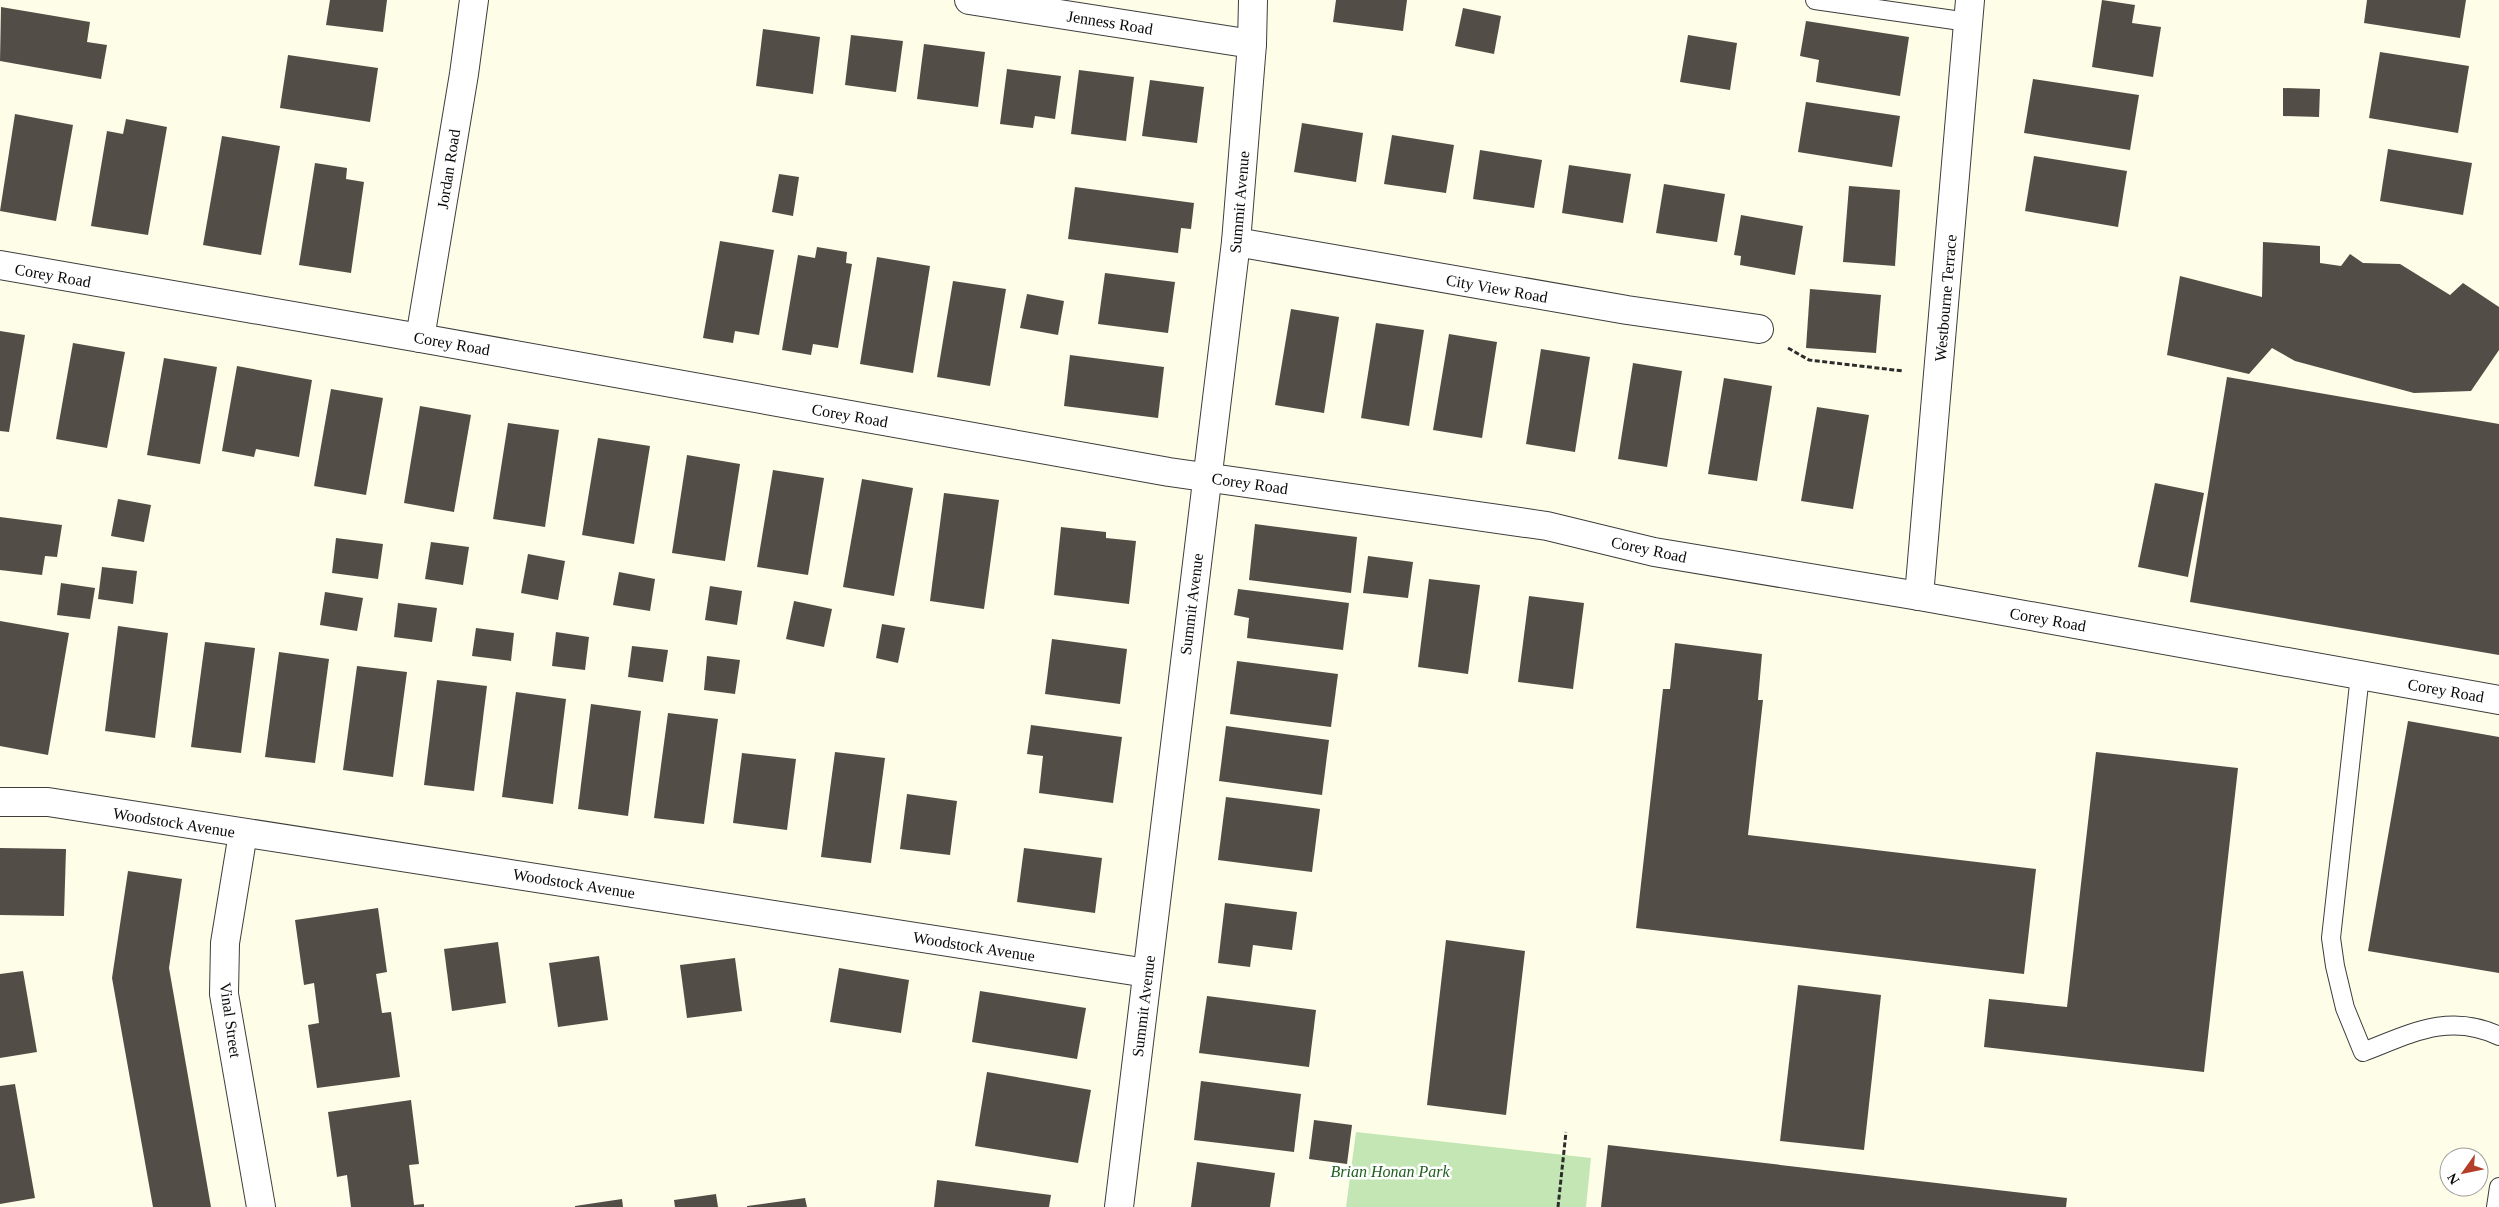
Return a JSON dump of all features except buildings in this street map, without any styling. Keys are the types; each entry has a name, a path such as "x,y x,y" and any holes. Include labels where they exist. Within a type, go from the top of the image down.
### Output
{"street":[{"name":"Jordan Road","path":"420,338 474,0"},
{"name":"Jenness Road","path":"968,0 1252,44"},
{"name":"Summit Avenue","path":"1119,1207 1236,242 1252,44 1253,0"},
{"name":"Westbourne Terrace","path":"1919,596 1969,11"},
{"name":"City View Road","path":"1236,242 1627,310 1759,329"},
{"name":"Corey Road","path":"0,266 420,338 1150,468 1547,526 1654,552 1919,596 2499,700"},
{"name":"Woodstock Avenue","path":"0,802 48,802 1147,973"},
{"name":"Vinal Street","path":"243,833 225,943 224,994 261,1207"}],"lane":[{"path":"1816,0 1969,11"},
{"path":"2360,675 2331,938 2343,1000 2363,1052 2436,1025 2462,1025 2499,1036"},
{"path":"2496,1207 2499,1187"}],"path":[{"path":"1759,329 1809,360 1938,375"},
{"path":"1558,1207 1566,1132"}],"green space":[{"name":"Brian Honan Park","path":"1356,1132 1591,1158 1586,1207 1346,1207"}]}
